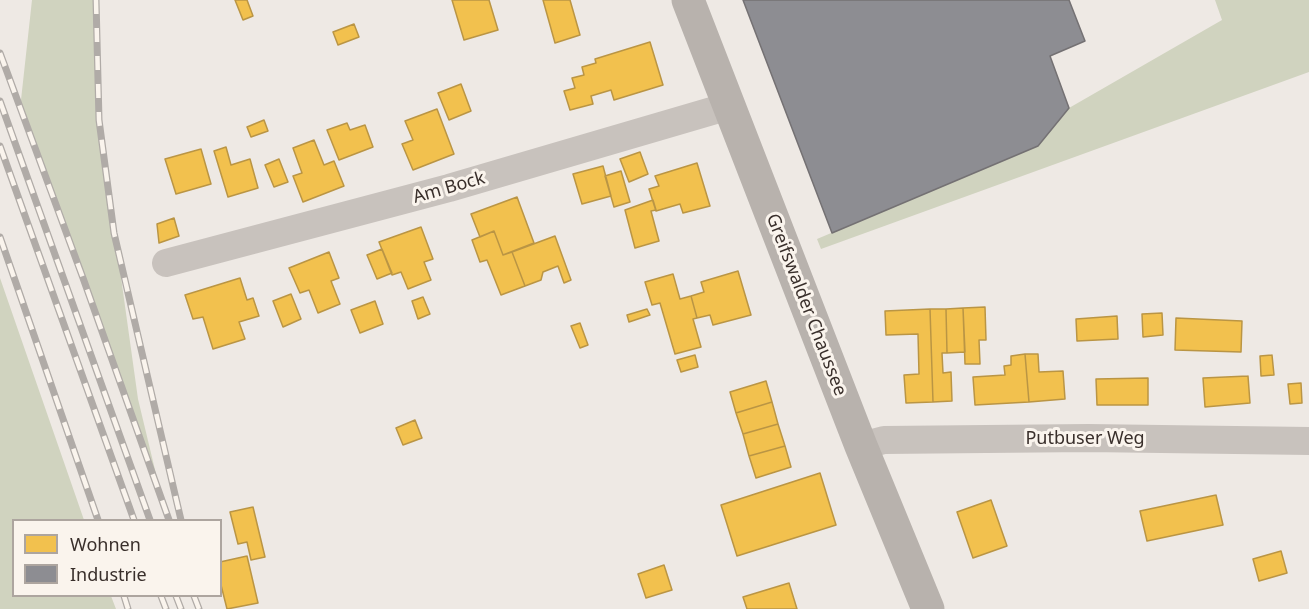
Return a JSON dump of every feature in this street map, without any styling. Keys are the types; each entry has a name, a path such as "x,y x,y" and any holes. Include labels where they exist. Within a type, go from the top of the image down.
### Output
{"main road":[{"name":"Greifswalder Chaussee","path":"688,0 861,446 928,609"}],"street":[{"name":"Am Bock","path":"166,263 449,188 729,106"},
{"name":"Putbuser Weg","path":"861,446 884,440 1042,438 1309,441"}],"green space":[{"path":"32,0 96,0 99,120 138,399 162,499 20,109"},
{"path":"1215,0 1309,0 1309,72 821,249 817,239 1037,146 1069,108 1222,20"},
{"path":"0,278 84,519 12,519 12,597 111,597 116,609 0,609"}],"building: Wohnen":[{"path":"235,0 247,0 253,16 243,20"},
{"path":"452,0 489,0 498,30 464,40"},
{"path":"543,0 570,0 580,35 555,43"},
{"path":"354,24 359,37 338,45 333,32"},
{"path":"650,42 663,85 614,100 611,90 591,96 593,104 570,110 564,91 575,88 572,78 584,75 582,67 596,63 595,59"},
{"path":"461,84 471,111 449,120 438,93"},
{"path":"437,109 454,154 413,170 402,144 413,140 405,121"},
{"path":"264,120 268,131 251,137 247,127"},
{"path":"347,123 350,130 365,125 373,147 339,160 327,130"},
{"path":"314,140 324,165 334,161 344,186 303,202 293,176 302,173 293,148"},
{"path":"226,147 231,165 250,159 258,188 228,197 214,151"},
{"path":"201,149 211,184 176,194 165,159"},
{"path":"640,152 648,174 629,182 620,159"},
{"path":"279,159 288,182 274,187 265,165"},
{"path":"697,163 710,206 683,213 680,204 656,211 649,189 659,186 655,176"},
{"path":"603,166 611,196 582,204 573,174"},
{"path":"621,171 630,202 614,207 605,176"},
{"path":"517,197 534,243 503,255 494,231 480,237 471,214"},
{"path":"653,200 656,210 651,211 659,241 635,248 625,210"},
{"path":"174,218 179,236 159,243 157,224"},
{"path":"421,227 433,259 424,262 431,280 408,289 401,272 392,275 379,242"},
{"path":"494,231 503,255 512,252 525,286 501,295 487,260 480,262 472,240"},
{"path":"555,236 571,280 564,283 558,266 543,272 541,280 525,286 512,252"},
{"path":"382,249 392,273 377,279 367,255"},
{"path":"329,252 339,278 331,281 340,304 318,313 309,290 300,293 289,268"},
{"path":"738,271 751,315 713,325 710,315 697,318 691,296 704,292 701,282"},
{"path":"673,274 680,299 691,296 697,318 693,319 701,347 675,354 660,303 652,305 645,282"},
{"path":"240,278 247,300 253,298 259,316 239,322 245,339 213,349 203,317 193,319 185,295"},
{"path":"291,294 301,319 283,327 273,301"},
{"path":"423,297 430,314 418,319 412,301"},
{"path":"375,301 383,324 360,333 351,310"},
{"path":"985,307 986,340 979,340 980,364 965,364 963,308"},
{"path":"963,308 965,352 947,353 946,309"},
{"path":"647,309 650,315 629,322 627,315"},
{"path":"930,309 933,402 906,403 904,375 919,374 918,334 886,335 885,311"},
{"path":"930,309 946,309 947,353 942,353 943,373 951,372 952,401 933,402"},
{"path":"1162,313 1163,335 1143,337 1142,314"},
{"path":"1117,316 1118,339 1077,341 1076,319"},
{"path":"1176,318 1242,321 1241,352 1175,350"},
{"path":"580,323 588,345 580,348 571,326"},
{"path":"1025,354 1029,402 975,405 973,377 1005,375 1004,366 1011,365 1011,356"},
{"path":"1025,354 1038,354 1039,372 1063,371 1065,399 1029,402"},
{"path":"695,355 698,367 681,372 677,360"},
{"path":"1272,355 1274,375 1261,376 1260,356"},
{"path":"1248,376 1250,403 1205,407 1203,378"},
{"path":"1148,378 1148,405 1097,405 1096,379"},
{"path":"766,381 772,402 736,413 730,392"},
{"path":"1301,383 1302,403 1290,404 1288,384"},
{"path":"772,402 778,424 743,434 736,413"},
{"path":"415,420 422,438 403,445 396,428"},
{"path":"778,424 785,446 749,456 743,434"},
{"path":"785,446 791,467 756,478 749,456"},
{"path":"820,473 836,525 737,556 721,505"},
{"path":"1216,495 1223,525 1147,541 1140,511"},
{"path":"991,500 1007,546 973,558 957,512"},
{"path":"253,507 265,557 251,560 247,542 238,544 230,512"},
{"path":"1281,551 1287,573 1259,581 1253,559"},
{"path":"247,556 258,603 227,609 222,589 222,562"},
{"path":"664,565 672,590 646,598 638,574"},
{"path":"789,583 797,609 747,609 743,597"}],"building: Industrie":[{"path":"743,0 1069,0 1085,41 1050,56 1069,108 1038,146 832,233"}],"railway":[{"path":"96,0 99,120 114,233 181,519"},
{"path":"0,53 169,519"},
{"path":"0,101 150,519"},
{"path":"0,146 134,519"},
{"path":"0,237 98,519"},
{"path":"124,597 128,609"},
{"path":"161,597 166,609"},
{"path":"176,597 181,609"},
{"path":"194,597 199,609"}]}
